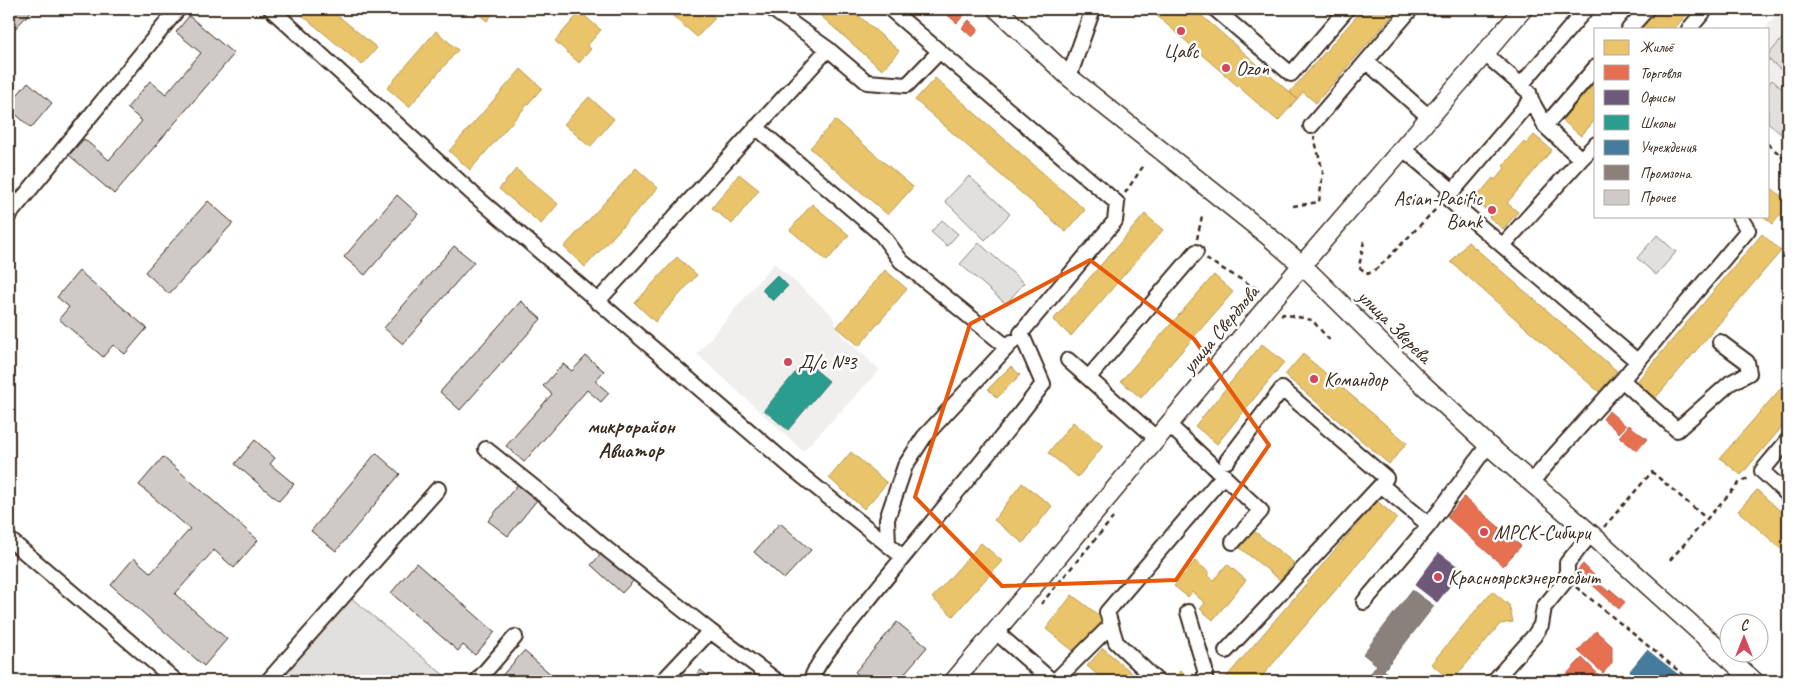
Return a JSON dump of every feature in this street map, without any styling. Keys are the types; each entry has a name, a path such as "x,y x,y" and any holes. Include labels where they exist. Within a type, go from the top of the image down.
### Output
{"main road":[{"name":"улица Зверева","path":"997,9 1069,77 1268,235 1302,265 1418,380 1488,445 1531,483 1598,530 1754,681"},
{"name":"улица Свердлова","path":"954,681 1302,265 1523,9"}],"lane":[{"path":"9,215 178,9"},
{"path":"272,9 473,194 792,467 903,557"},
{"path":"772,9 828,49 868,82 907,85 939,52"},
{"path":"888,546 887,519 905,466 924,437 1020,333 1115,221 1117,203 890,9"},
{"path":"1069,77 1093,9"},
{"path":"1215,9 1291,74 1347,9"},
{"path":"1311,126 1411,9"},
{"path":"1520,84 1586,9"},
{"path":"1631,28 1647,9"},
{"path":"1690,28 1706,9"},
{"path":"598,302 828,49"},
{"path":"1485,54 1529,92 1530,101 1541,115 1545,126 1580,159"},
{"path":"1367,62 1429,117"},
{"path":"1545,126 1594,69"},
{"path":"1450,194 1530,101"},
{"path":"756,128 882,235 901,261 1007,347"},
{"path":"1503,245 1594,146"},
{"path":"1402,148 1503,245 1637,361"},
{"path":"1531,483 1622,380 1748,230 1740,218"},
{"path":"1089,377 1196,252"},
{"path":"811,681 813,673 841,634 1002,439 1043,384 1020,333"},
{"path":"1622,380 1677,430 1730,383 1749,373 1747,362 1720,342"},
{"path":"1068,360 1156,438"},
{"path":"1226,461 1282,389 1386,478 1226,651"},
{"path":"1168,424 1260,511 1233,542"},
{"path":"1788,440 1762,471 1788,495"},
{"path":"1364,602 1429,525 1488,445"},
{"path":"486,449 710,631 777,681"},
{"path":"1157,681 1116,642 1107,612 1224,475"},
{"path":"1381,485 1429,525"},
{"path":"268,681 438,489"},
{"path":"1494,681 1534,636 1541,625 1544,607 1567,579 1567,563 1598,530"},
{"path":"9,539 176,681"},
{"path":"1188,612 1205,670 1205,681"},
{"path":"996,632 1053,681 1111,625"},
{"path":"663,681 710,631"},
{"path":"477,681 515,637"}],"path":[{"path":"1293,206 1319,202 1323,172 1311,126"},
{"path":"1770,146 1788,162"},
{"path":"1117,203 1144,165"},
{"path":"1364,241 1359,268 1368,274 1379,267 1450,194"},
{"path":"1202,216 1196,252 1259,290"},
{"path":"1276,320 1283,314 1312,320 1332,343"},
{"path":"1670,560 1740,482 1762,471"},
{"path":"1598,530 1652,472 1707,519"},
{"path":"1567,579 1691,681"}],"highlighted area":[{"path":"1090,260 1194,339 1269,445 1176,580 1002,586 915,497 970,324"}],"shaded area":[{"path":"1780,9 1788,9 1788,143 1770,127 1770,28 1766,28"},
{"path":"1788,32 1788,76 1770,61 1770,53"},
{"path":"1772,80 1788,94 1788,140 1770,124 1770,82"},
{"path":"969,176 1010,214 985,240 945,201"},
{"path":"942,220 958,234 947,246 931,232"},
{"path":"1657,235 1676,252 1656,275 1637,258"},
{"path":"979,243 1024,283 1006,304 960,264"},
{"name":"Д/с №3","path":"774,263 831,314 841,335 880,370 803,451 697,354"},
{"path":"350,597 451,681 278,681"}],"building: Жильё":[{"path":"307,9 330,9 377,48 362,65 302,15"},
{"path":"472,9 497,9 487,21"},
{"path":"665,9 705,9 715,18 697,37"},
{"path":"813,9 851,9 899,51 882,70"},
{"path":"1149,9 1194,9 1297,99 1278,121"},
{"path":"1363,9 1398,9 1316,103 1303,92 1297,99 1290,92"},
{"path":"1658,9 1692,9 1675,28 1642,28"},
{"path":"580,12 601,30 587,46 591,49 579,63 555,41"},
{"path":"436,31 458,50 409,107 387,88"},
{"path":"521,69 542,88 470,170 449,151"},
{"path":"935,78 1085,210 1066,232 915,100"},
{"path":"1594,83 1594,121 1581,136 1562,120"},
{"path":"589,97 614,119 590,147 564,124"},
{"path":"835,120 913,187 888,215 810,148"},
{"path":"1534,135 1552,150 1507,203 1518,212 1503,229 1489,217 1491,214 1474,200 1493,178 1495,180 1505,168 1503,166 1524,142 1526,144"},
{"path":"636,168 658,188 585,267 564,247"},
{"path":"516,169 558,204 541,224 499,189"},
{"path":"739,174 759,190 732,224 712,208"},
{"path":"1770,187 1788,202 1788,206 1773,224 1766,218 1770,218"},
{"path":"812,204 849,235 827,261 790,230"},
{"path":"1145,214 1163,230 1071,336 1053,320"},
{"path":"1762,234 1781,251 1653,401 1634,385"},
{"path":"1468,242 1617,371 1599,392 1451,262"},
{"path":"677,257 697,275 655,322 635,303"},
{"path":"885,270 907,289 859,346 837,327"},
{"path":"1214,275 1233,292 1141,398 1121,381"},
{"path":"1262,344 1284,362 1217,444 1195,426"},
{"path":"1303,354 1407,443 1389,464 1285,375"},
{"path":"1011,366 1020,375 997,398 988,389"},
{"path":"1788,380 1788,420 1741,475 1720,458"},
{"path":"1073,422 1103,446 1078,477 1048,453"},
{"path":"851,452 887,483 864,509 829,478"},
{"path":"1022,483 1052,506 1023,543 994,520"},
{"path":"1757,490 1788,518 1788,555 1738,511"},
{"path":"1377,501 1397,518 1258,681 1223,681"},
{"path":"1254,531 1294,563 1280,580 1240,548"},
{"path":"981,543 1002,561 953,616 932,598"},
{"path":"1195,561 1209,572 1207,575 1214,580 1227,564 1246,580 1213,620 1200,609 1205,603 1192,592 1188,597 1174,586"},
{"path":"1492,591 1509,605 1513,622 1500,624 1452,681 1431,664"},
{"path":"1072,595 1104,619 1077,654 1046,629"},
{"path":"1103,648 1141,681 1105,681 1087,666"},
{"path":"1181,671 1193,681 1171,681"}],"building: Торговля":[{"path":"951,9 956,9 964,15 957,23 946,14"},
{"path":"969,20 979,30 972,37 962,28"},
{"path":"1609,411 1626,426 1619,433 1603,419"},
{"path":"1629,425 1647,439 1637,451 1619,437"},
{"name":"МРСК-Сибири","path":"1464,497 1521,546 1503,566 1447,517"},
{"path":"1583,564 1595,576 1593,578 1609,592 1611,590 1625,602 1619,609 1577,571"},
{"path":"1596,631 1612,646 1612,663 1603,673 1578,651"},
{"path":"1582,658 1599,675 1593,681 1560,681"}],"building: Офисы":[{"name":"Красноярскэнергосбыт","path":"1439,553 1462,570 1437,602 1415,585"}],"building: Школы":[{"path":"777,275 788,286 773,301 762,290"},
{"path":"805,361 829,381 788,430 764,410"}],"building: Учреждения":[{"path":"1647,650 1686,681 1643,681 1630,671"}],"building: Промзона":[{"path":"1412,590 1434,606 1384,670 1391,679 1389,681 1365,681 1377,665 1363,654"}],"building: Прочее":[{"path":"9,9 33,9 13,31 9,27"},
{"path":"189,16 234,54 114,194 69,155 84,139 109,160 142,121 127,108 150,81 166,94 201,53 176,32"},
{"path":"28,82 52,103 31,128 9,108 9,105"},
{"path":"397,195 418,214 365,275 344,257"},
{"path":"208,201 233,223 169,294 145,272"},
{"path":"454,246 474,262 403,344 384,328"},
{"path":"79,271 147,328 125,354 113,345 103,357 59,319 69,307 57,297"},
{"path":"521,301 541,319 460,410 440,392"},
{"path":"586,356 604,371 595,381 609,393 601,402 587,390 524,462 506,446 552,394 543,386 563,364 572,371"},
{"path":"255,440 275,458 270,464 294,484 279,501 235,464"},
{"path":"376,453 400,474 336,551 311,531"},
{"path":"163,457 258,540 234,568 214,550 175,594 227,639 204,666 111,585 134,558 151,573 190,529 139,485"},
{"path":"518,484 537,500 508,536 488,521"},
{"path":"780,523 811,550 784,579 754,552"},
{"path":"603,552 634,580 622,593 591,565"},
{"path":"416,563 495,632 475,655 463,645 458,651 391,593"},
{"path":"897,622 927,647 898,681 866,681 855,672"},
{"path":"524,651 554,677 550,681 497,681"},
{"path":"701,670 714,681 691,681"}],"place":[{"name":"Цавс","path":"1181,31"},
{"name":"Ozon","path":"1226,68"},
{"name":"Asian-Pacific Bank","path":"1492,210"},
{"name":"Д/с №3","path":"788,362"},
{"name":"Командор","path":"1314,379"},
{"name":"МРСК-Сибири","path":"1484,532"},
{"name":"Красноярскэнергосбыт","path":"1438,577"}],"district":[{"name":"микрорайон Авиатор","path":"631,438"}]}
